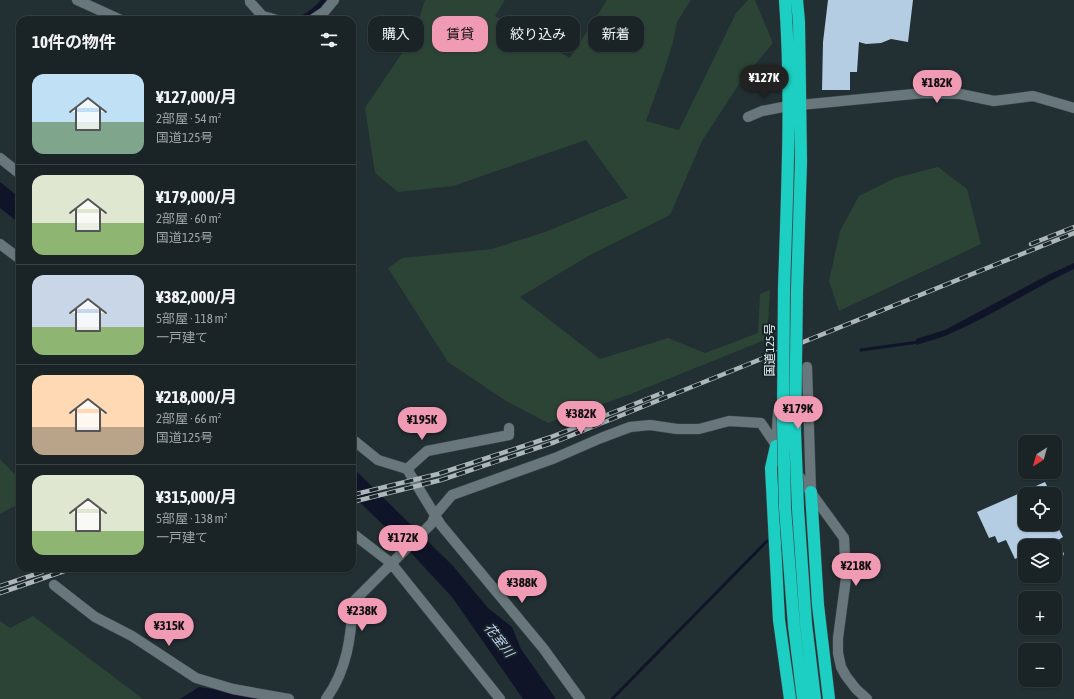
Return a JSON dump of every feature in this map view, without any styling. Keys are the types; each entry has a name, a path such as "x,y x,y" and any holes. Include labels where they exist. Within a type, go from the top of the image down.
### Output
{"highway":[{"path":"781,0 787,30"},
{"name":"国道125号","path":"785,0 788,106 783,422 785,508 794,626 803,699"},
{"path":"797,0 799,22 801,161 795,359 796,438 798,509 806,624 815,699"},
{"path":"799,22 801,0"},
{"path":"776,446 771,468 778,604 790,699"},
{"path":"811,492 818,605 829,699"}],"street":[{"path":"77,0 112,16"},
{"path":"250,0 250,2 263,16"},
{"path":"318,16 324,12 334,0"},
{"path":"800,105 924,93 960,94 994,101 1033,96 1074,108"},
{"path":"748,117 762,111 788,106"},
{"path":"0,158 16,171"},
{"path":"0,244 16,256"},
{"path":"807,367 811,492"},
{"path":"776,446 778,400"},
{"path":"326,699 334,688 346,658 351,632 353,602 433,519 452,495 554,458 630,427 650,425 677,429 699,429 729,421 761,423 776,446 844,538 846,578 838,638 838,653 841,667 846,676 856,689 867,699"},
{"path":"406,469 427,451 509,435 509,428"},
{"path":"356,442 378,460 406,469 433,519 441,526 543,648 580,699"},
{"path":"356,536 393,561 500,699"},
{"path":"54,585 95,617 132,636 196,678 233,689 289,699"}],"green space":[{"path":"425,0 505,0 495,16 496,52 559,52 570,58 574,52 580,52 580,42 588,30 588,52 644,52 644,16 597,16 607,0 691,0 677,22 665,68 646,121 679,130 736,13 748,0 755,0 773,43 741,81 702,141 670,215 590,255 520,297 600,359 668,338 705,353 758,333 760,294 770,290 767,339 631,394 548,423 506,401 448,362 388,268 402,258 492,249 545,232 628,198 586,140 453,186 398,192 375,173 365,108 403,52 424,52 424,16 420,16"},
{"path":"938,167 967,189 981,244 839,311 829,281 840,231 859,196 895,178"},
{"path":"0,459 16,476 16,505 0,514"},
{"path":"33,616 143,699 0,699 0,621 10,628"}],"water":[{"path":"321,0 330,0 312,16 298,16 309,11"},
{"path":"0,182 16,195 16,221 0,208"},
{"path":"1074,263 1074,269 965,327 945,336 917,345 916,339 945,330 1048,275"},
{"name":"花室川","path":"356,471 453,566 488,608 512,627 521,649 556,699 523,699 452,597 398,539 356,499"},
{"path":"199,687 276,699 180,699"}],"building":[{"path":"828,0 913,0 908,42 891,39 881,43 866,44 859,42 857,72 850,72 850,90 822,90 823,42"},
{"path":"1045,482 1048,487 1034,487"},
{"path":"1018,494 1018,531 1060,531 1063,537 1060,539 1018,539 1018,558 1015,559 1006,540 998,543 995,536 989,538 977,512"}],"waterway":[{"path":"861,350 919,342"},
{"path":"612,699 767,541"}],"railway":[{"path":"1031,244 1074,227"},
{"path":"356,501 441,480 555,442 1074,233"},
{"path":"356,494 438,474 551,437 662,393"},
{"path":"0,586 42,572"},
{"path":"0,593 61,572"}]}
